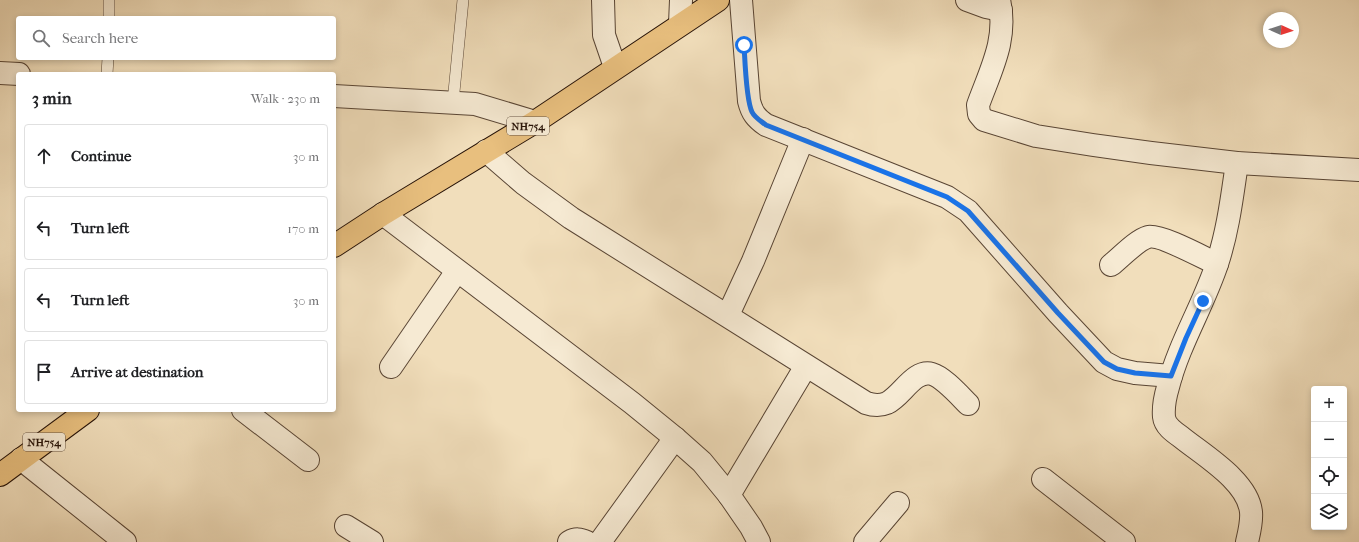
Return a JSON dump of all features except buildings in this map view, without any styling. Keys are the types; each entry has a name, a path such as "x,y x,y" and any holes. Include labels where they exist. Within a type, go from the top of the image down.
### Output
{"highway":[{"name":"NH754","path":"336,245 383,214 535,122 615,67 718,0"},
{"name":"NH754","path":"0,475 85,412"}],"street":[{"path":"603,0 604,35 615,67"},
{"path":"680,24 681,0"},
{"path":"741,0 749,101 752,112 758,119 766,125 947,197 968,211 989,233 1024,275 1104,362 1123,371 1171,376"},
{"path":"967,0 986,7 1000,5 1002,29 999,47 978,105 979,114 984,120 1036,136 1093,146 1237,163 1359,170"},
{"path":"0,73 16,74"},
{"path":"336,96 475,104 535,122"},
{"path":"728,315 753,261 803,139"},
{"path":"486,151 523,183 571,218 654,271 728,315 866,403 875,405 886,404 918,375 925,373 933,374 940,378 968,404"},
{"path":"1237,163 1227,230 1217,264 1203,301 1171,376 1164,404 1164,419 1171,429 1224,471 1247,497 1251,512 1247,542"},
{"path":"383,214 632,403 675,438 702,462 729,495 751,527 759,542"},
{"path":"1111,265 1141,240 1150,236 1161,238 1217,264"},
{"path":"391,367 457,271"},
{"path":"729,495 806,366"},
{"path":"246,412 308,460"},
{"path":"600,542 675,438"},
{"path":"21,459 125,542"},
{"path":"1043,479 1124,542"},
{"path":"865,542 898,503"},
{"path":"346,526 372,542"},
{"path":"569,542 575,539 581,539 587,542"}],"lane":[{"path":"109,0 109,16"},
{"path":"453,102 463,0"},
{"path":"107,72 108,60"}],"route":[{"path":"744,45 749,101 752,112 758,119 766,125 947,197 968,211 1058,313 1104,362 1117,369 1135,373 1171,376 1203,301"}]}
